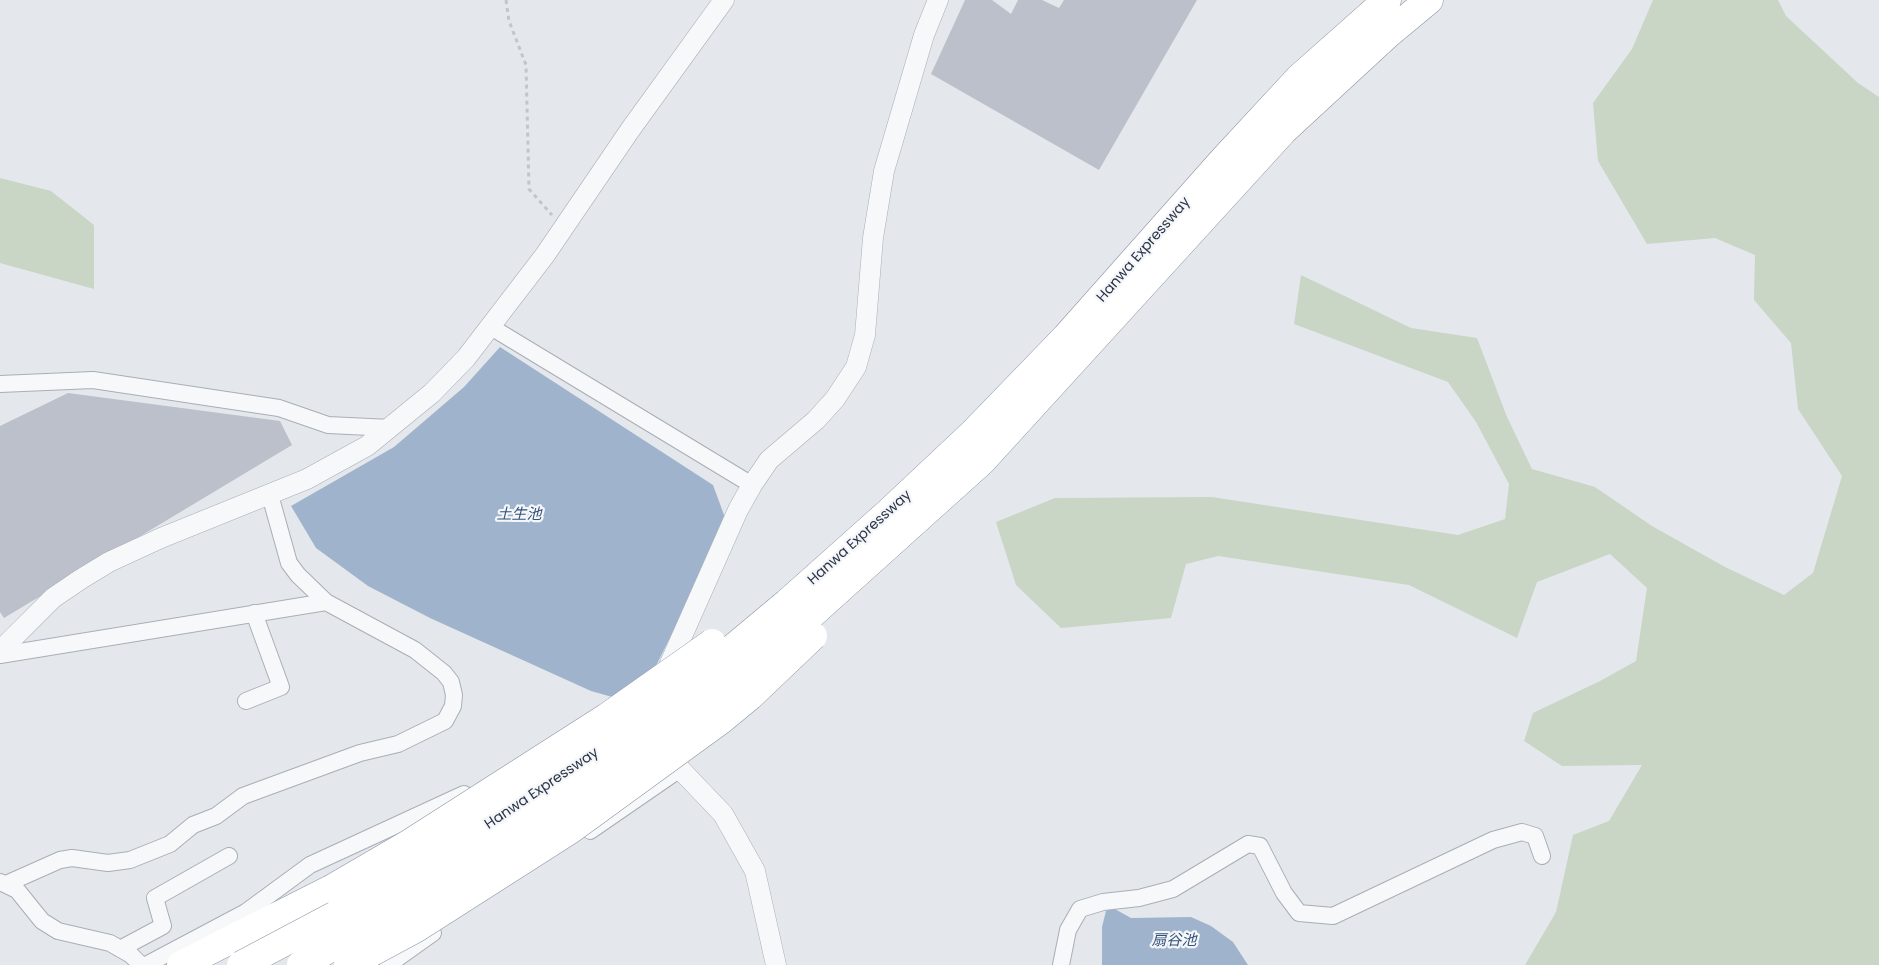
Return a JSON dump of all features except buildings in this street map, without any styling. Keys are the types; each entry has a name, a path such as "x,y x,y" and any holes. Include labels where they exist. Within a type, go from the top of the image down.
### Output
{"highway":[{"name":"Hanwa Expressway","path":"301,965 431,890 578,795 676,724 795,614 1066,337 1298,78 1386,0"},
{"name":"Hanwa Expressway","path":"242,965 407,877 545,788 682,689 795,614 982,461 1082,353 1227,190 1284,130 1388,34 1429,0"},
{"path":"181,965 331,889 410,843 607,717 693,658 795,614"},
{"path":"348,965 415,929 570,830 721,720 795,614"}],"street":[{"path":"2,647 53,598 109,562 161,538 307,479 367,446 432,393 466,358 491,327 564,228 630,130 724,0"},
{"path":"776,965 754,871 723,814 680,769 661,736 657,713 664,674 738,510 752,485 769,460 816,420 829,406 856,367 865,335 873,238 884,171 924,35 938,0"},
{"path":"491,327 752,485"},
{"path":"0,384 93,380 279,408 328,425 391,428"},
{"path":"3,883 60,860 72,858 108,863 130,860 170,844 193,825 216,816 243,796 360,753 398,744 445,721 453,706 454,694 451,682 444,673 415,650 326,602 298,575 289,563 270,495"},
{"path":"2,647 254,614 326,602"},
{"path":"246,701 281,688 254,614"},
{"path":"146,965 246,912 310,865 450,802 562,736 630,805"},
{"path":"388,965 417,944 630,805 680,769"},
{"path":"1061,965 1068,930 1080,909 1103,902 1139,898 1173,889 1248,844 1260,846 1284,893 1299,913 1333,916 1493,840 1522,832 1535,836 1542,856"},
{"path":"120,949 163,926 155,898 229,856"},
{"path":"3,883 26,899 42,922 58,931 110,943 141,965"}],"path":[{"path":"506,0 509,21 526,65 529,189 564,228"}],"green space":[{"path":"1653,0 1778,0 1786,16 1858,83 1879,97 1879,965 1525,965 1556,912 1573,835 1609,821 1642,765 1562,766 1524,741 1533,713 1600,681 1636,661 1647,588 1610,554 1537,582 1517,638 1409,585 1218,556 1186,564 1171,618 1061,628 1016,585 996,522 1055,498 1212,497 1458,535 1505,519 1509,484 1476,422 1448,382 1294,324 1301,275 1411,328 1477,338 1507,417 1532,469 1595,487 1652,526 1725,567 1784,595 1813,573 1842,476 1798,409 1791,343 1754,300 1755,255 1715,238 1647,244 1598,161 1593,103 1632,49"},
{"path":"0,178 51,191 94,225 94,289 0,263"}],"water":[{"name":"土生池","path":"500,347 713,485 727,523 637,704 591,691 430,618 368,586 316,548 291,506 394,447 464,387"},
{"name":"扇谷池","path":"1113,908 1131,918 1191,917 1211,926 1233,942 1248,965 1102,965 1102,927 1106,911"}]}
